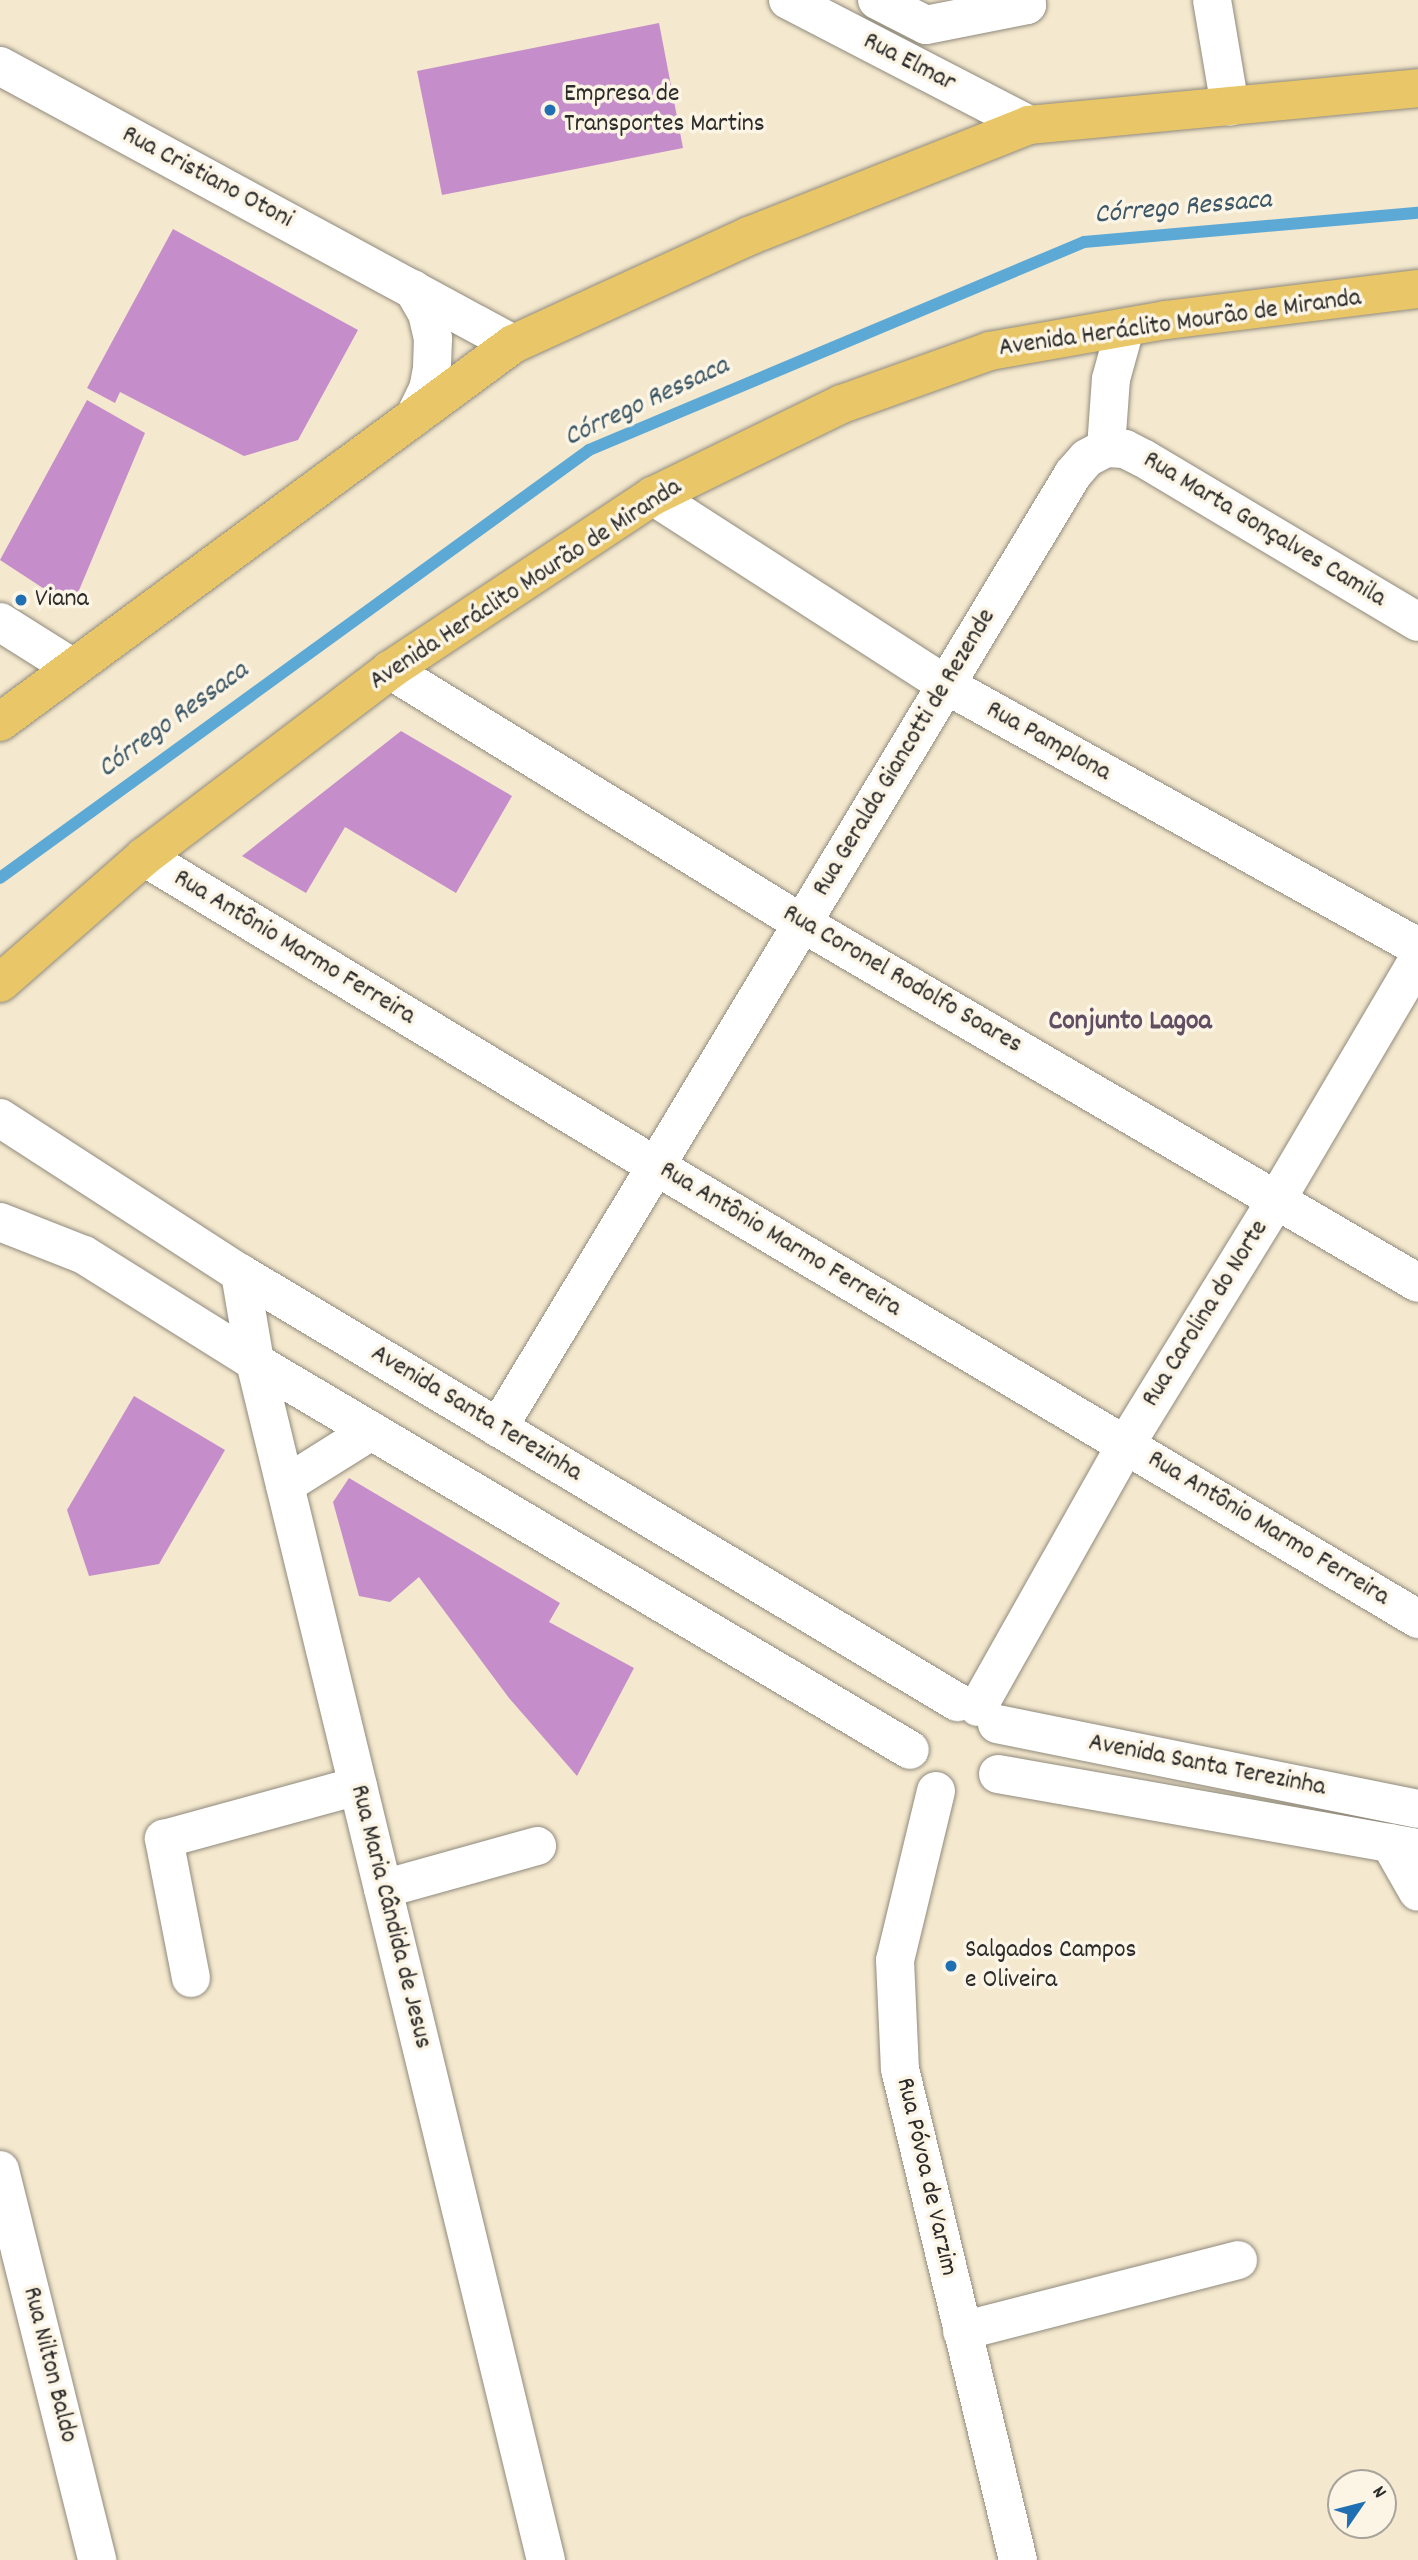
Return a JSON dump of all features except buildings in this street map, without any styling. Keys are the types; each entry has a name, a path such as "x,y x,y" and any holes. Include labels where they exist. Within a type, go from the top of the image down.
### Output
{"main road":[{"path":"0,722 513,344 749,236 1029,125 1418,88"},
{"name":"Avenida Heráclito Mourão de Miranda","path":"0,983 144,857 390,670 653,496 842,404 990,351 1125,328 1418,289"}],"street":[{"name":"Rua Elmar","path":"788,0 1029,125"},
{"path":"877,0 926,24 1027,5 1026,0"},
{"path":"1212,0 1230,106"},
{"name":"Rua Cristiano Otoni","path":"0,66 513,344"},
{"path":"413,289 427,313 432,338 432,369 428,389 415,416"},
{"path":"1106,449 1111,379 1125,328"},
{"name":"Rua Marta Gonçalves Camila","path":"1106,449 1125,449 1143,458 1418,622"},
{"name":"Rua Geralda Giancotti de Rezende","path":"498,1428 654,1165 1073,474 1087,458 1106,449"},
{"name":"Rua Pamplona","path":"653,496 946,685 1418,947"},
{"path":"0,622 73,668"},
{"name":"Rua Coronel Rodolfo Soares","path":"390,670 802,923 1418,1283"},
{"name":"Rua Antônio Marmo Ferreira","path":"144,857 654,1165 1418,1619"},
{"name":"Rua Carolina do Norte","path":"977,1711 1126,1444 1277,1199 1418,960"},
{"name":"Avenida Santa Terezinha","path":"0,1118 240,1273 977,1711 1418,1809"},
{"path":"0,1222 84,1255 254,1362 910,1750"},
{"name":"Rua Maria Cândida de Jesus","path":"240,1273 254,1362 546,2560"},
{"path":"285,1485 371,1431"},
{"path":"936,1708 977,1711 1004,1748 998,1774 977,1793 949,1796 936,1791 917,1774 910,1750 919,1722 936,1708"},
{"name":"Avenida Santa Terezinha","path":"998,1774 1404,1845"},
{"path":"191,1978 164,1839 358,1787"},
{"name":"Rua Póvoa de Varzim","path":"936,1791 895,1960 900,2069 1018,2560"},
{"path":"1404,1845 1418,1892"},
{"path":"383,1889 537,1846"},
{"name":"Rua Nilton Baldo","path":"0,2171 97,2560"},
{"path":"962,2331 1238,2260"}],"waterway":[{"name":"Córrego Ressaca","path":"0,878 589,450 1084,242 1418,213"}],"place":[{"name":"Empresa de Transportes Martins","path":"550,110"},
{"name":"Viana","path":"21,600"},
{"name":"Salgados Campos e Oliveira","path":"951,1966"}],"district":[{"name":"Conjunto Lagoa","path":"1130,1023"}]}
